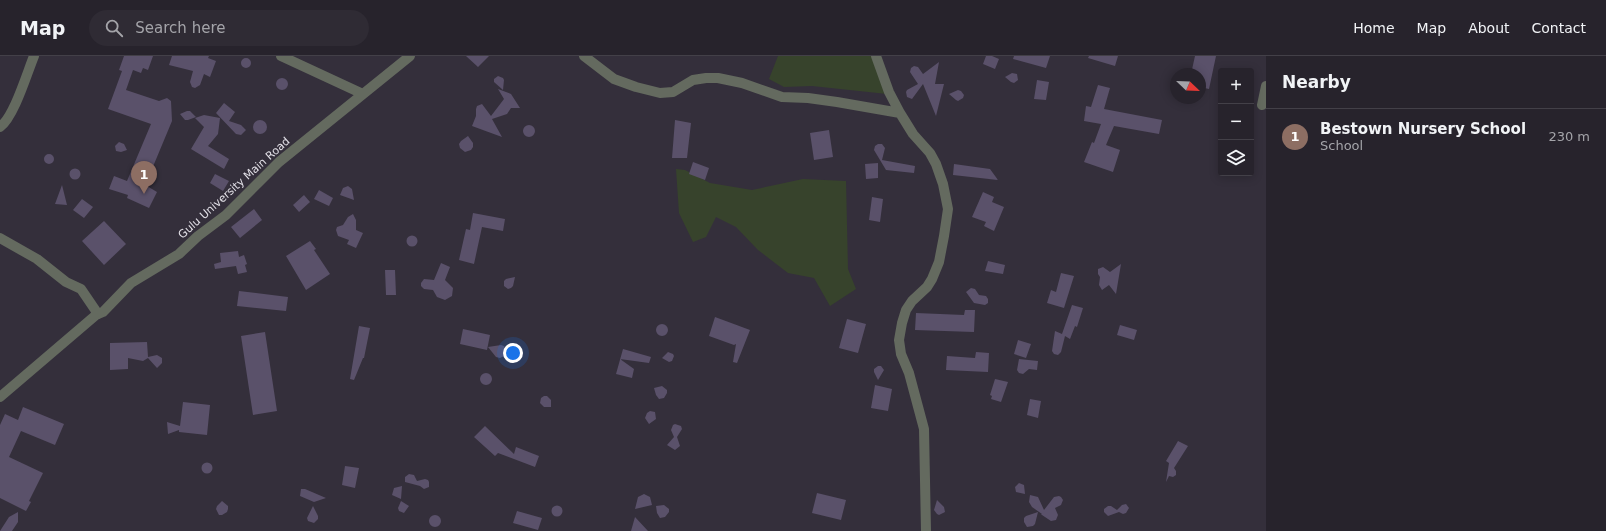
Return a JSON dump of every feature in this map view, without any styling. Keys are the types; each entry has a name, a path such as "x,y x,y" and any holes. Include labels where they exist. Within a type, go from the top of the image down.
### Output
{"street":[{"path":"0,126 4,124 11,115 34,56"},
{"path":"281,56 363,94"},
{"name":"Gulu University Main Road","path":"0,397 98,314 103,312 131,283 179,254 198,236 226,215 279,162 410,56"},
{"path":"584,56 614,78 636,87 660,92 673,92 693,80 718,78 742,83 782,97 830,101 900,113"},
{"path":"876,56 889,92 900,113 913,134 930,153 936,164 943,184 948,209 939,262 927,287 912,301 906,310 899,340 901,354 909,374 924,429 926,531"},
{"path":"1262,106 1266,86"},
{"path":"0,238 37,259 66,282 81,289 98,314"}],"green space":[{"path":"778,56 871,56 887,94 812,86 784,87 769,79"},
{"path":"676,169 685,170 710,183 752,190 803,179 846,181 848,269 856,289 830,306 814,278 788,273 758,250 736,227 716,217 706,237 693,242 679,213"}],"building":[{"path":"124,56 153,56 148,70 143,68 141,73 133,70 126,90 159,101 167,98 171,101 172,121 147,181 149,182 147,186 157,192 149,208 127,198 128,195 109,189 114,176 127,181 151,124 108,109 122,71 119,70"},
{"path":"172,56 209,56 208,58 216,61 210,77 204,74 200,85 195,88 192,87 190,82 193,71 169,65"},
{"path":"466,56 489,56 478,67"},
{"path":"986,56 992,56 999,59 995,69 983,64"},
{"path":"1014,56 1050,56 1046,68 1013,59"},
{"path":"1089,56 1118,56 1115,66 1088,58"},
{"path":"1195,56 1216,56 1209,89 1206,88 1206,68 1192,68"},
{"path":"246,58 251,63 246,68 241,63"},
{"path":"939,62 935,84 944,84 936,116 923,84 912,99 907,97 906,92 918,84 910,72 911,68 914,66 918,67 923,74"},
{"path":"1012,73 1017,74 1018,80 1014,83 1005,77"},
{"path":"498,76 504,80 503,90 494,82 494,79"},
{"path":"284,78 287,79 287,89 280,90 277,89 276,82 277,79"},
{"path":"1037,80 1049,82 1046,100 1034,99"},
{"path":"1098,85 1110,88 1104,109 1162,120 1159,134 1114,126 1106,145 1120,150 1113,172 1084,162 1092,142 1094,143 1101,124 1084,121 1086,106 1091,107"},
{"path":"498,89 511,94 520,108 511,108 507,114 492,119 502,137 472,126 476,116 477,106 482,104 491,116 504,99"},
{"path":"958,90 964,95 963,98 958,101 949,94"},
{"path":"224,103 235,112 229,121 241,125 246,130 241,135 236,134 216,113"},
{"path":"190,111 196,117 185,120 180,114"},
{"path":"204,115 220,118 218,134 208,146 229,159 224,169 191,149 204,127 195,118"},
{"path":"260,120 265,122 267,127 265,132 260,134 255,132 253,127 255,122"},
{"path":"675,120 691,123 687,158 672,158"},
{"path":"527,125 531,125 535,131 531,137 527,137 523,133 523,129"},
{"path":"829,130 833,157 814,160 810,133"},
{"path":"468,136 473,143 473,147 471,150 465,152 460,148 459,144"},
{"path":"119,142 124,144 127,150 121,152 116,151 115,146"},
{"path":"882,144 885,148 882,160 915,166 914,173 886,170 874,150 875,146"},
{"path":"47,154 51,154 53,155 53,163 47,164 44,161 44,157"},
{"path":"693,162 709,168 705,180 689,174"},
{"path":"878,163 878,178 866,179 865,164"},
{"path":"954,164 990,169 998,180 953,175"},
{"path":"73,169 77,169 79,170 79,178 73,179 70,176 70,172"},
{"path":"215,174 229,181 223,191 210,183"},
{"path":"62,185 67,205 55,204"},
{"path":"348,186 352,189 354,200 340,195 343,188"},
{"path":"319,190 333,198 329,206 314,199"},
{"path":"983,192 994,197 992,202 1004,207 994,231 984,226 986,222 972,217"},
{"path":"304,195 310,202 299,212 293,205"},
{"path":"872,197 883,199 880,222 869,220"},
{"path":"82,199 93,207 84,218 73,210"},
{"path":"254,209 262,220 240,238 231,227"},
{"path":"473,213 505,219 503,231 482,227 474,264 459,260 466,229 470,230"},
{"path":"353,214 356,220 356,230 363,233 356,248 347,244 349,240 338,236 336,230 337,227 343,225 348,217"},
{"path":"104,221 126,244 104,265 82,241"},
{"path":"412,235 416,237 418,241 416,245 412,247 408,245 406,241 408,237"},
{"path":"310,241 316,249 314,250 330,274 306,290 286,256"},
{"path":"238,251 239,257 244,255 247,264 245,265 247,272 238,274 236,266 215,269 214,264 221,262 220,253"},
{"path":"988,261 1005,265 1003,274 985,271"},
{"path":"441,263 450,267 445,280 453,288 452,296 445,300 437,297 433,290 424,289 421,286 424,279 434,280"},
{"path":"1121,264 1116,294 1109,285 1102,290 1099,285 1100,277 1098,274 1098,269 1103,267 1110,272"},
{"path":"385,270 395,270 396,295 386,295"},
{"path":"1061,273 1074,276 1064,308 1047,303 1051,290 1056,292"},
{"path":"515,277 511,288 508,289 504,286 504,281 506,279"},
{"path":"971,288 975,289 979,295 986,296 988,303 985,305 974,303 966,292"},
{"path":"239,291 288,297 286,311 237,306"},
{"path":"1072,305 1083,308 1077,327 1075,326 1070,339 1065,336 1061,352 1058,355 1054,354 1052,351 1055,331 1062,334"},
{"path":"965,310 975,310 974,332 915,330 916,313 964,315"},
{"path":"715,317 750,330 737,363 733,362 736,344 734,345 709,336"},
{"path":"847,319 866,324 858,353 839,348"},
{"path":"664,324 667,325 667,335 660,336 657,335 656,328 657,325"},
{"path":"1120,325 1137,330 1134,340 1117,335"},
{"path":"359,326 370,328 364,358 354,380 350,379"},
{"path":"463,329 490,335 487,350 460,344"},
{"path":"265,332 277,411 253,415 241,336"},
{"path":"1018,340 1031,344 1026,358 1014,354"},
{"path":"147,342 148,357 157,355 162,358 162,363 157,368 148,358 143,361 128,358 128,369 110,370 110,343"},
{"path":"504,346 507,352 506,355 500,358 496,357 488,347"},
{"path":"623,349 651,357 649,363 620,359"},
{"path":"668,352 674,356 672,361 669,362 662,358"},
{"path":"976,352 989,353 988,372 946,370 947,356 975,358"},
{"path":"620,359 634,369 632,378 616,374"},
{"path":"1019,359 1038,361 1037,370 1029,369 1023,374 1019,373 1017,370"},
{"path":"881,366 884,370 878,380 874,369"},
{"path":"484,373 488,373 492,379 488,385 484,385 480,381 480,377"},
{"path":"995,379 1008,382 1001,402 991,399 992,396 990,395"},
{"path":"875,385 892,389 888,411 871,408"},
{"path":"662,386 667,390 667,393 664,398 659,399 654,388"},
{"path":"547,396 551,400 551,407 544,407 540,403 541,398"},
{"path":"1030,399 1041,401 1038,418 1027,415"},
{"path":"183,402 210,405 207,435 179,432 179,430 168,434 167,422 180,426"},
{"path":"23,407 64,424 55,445 21,431 9,457 43,473 29,501 31,502 26,511 0,498 0,425 5,414 18,420"},
{"path":"650,411 655,412 656,419 649,424 645,418 647,413"},
{"path":"675,424 681,426 682,429 677,437 680,446 675,450 667,445 674,437 671,430"},
{"path":"485,426 514,454 516,447 539,456 535,467 498,453 495,456 474,437"},
{"path":"1178,441 1188,446 1174,468 1176,475 1173,477 1169,476 1166,482 1169,463 1166,461"},
{"path":"205,463 209,463 211,464 211,472 205,473 202,470 202,466"},
{"path":"345,466 359,468 355,488 342,485"},
{"path":"409,474 414,475 417,481 425,479 428,480 429,487 424,489 420,486 405,482 405,477"},
{"path":"1019,483 1024,485 1025,494 1016,492 1015,487"},
{"path":"402,486 401,499 392,495 394,488"},
{"path":"301,489 305,489 326,498 314,502 300,496"},
{"path":"817,493 846,500 841,520 812,513"},
{"path":"644,494 650,497 652,505 635,509 638,497"},
{"path":"1030,495 1038,497 1044,510 1054,497 1061,497 1063,500 1061,505 1055,508 1058,515 1056,520 1051,521 1032,507 1029,502"},
{"path":"937,500 944,507 945,512 939,515 934,510"},
{"path":"222,501 228,506 228,509 227,512 219,515 216,509"},
{"path":"401,501 409,506 404,513 399,511 398,508"},
{"path":"1126,504 1129,508 1126,513 1123,514 1119,512 1108,516 1104,512 1104,509 1108,506 1111,506 1117,510 1122,505"},
{"path":"557,505 561,507 563,511 561,515 557,517 553,515 551,511 553,507"},
{"path":"664,505 669,509 669,512 665,517 660,518 657,513 656,506"},
{"path":"313,506 318,516 318,519 314,523 308,521 307,518"},
{"path":"517,511 542,518 538,530 513,523"},
{"path":"18,512 18,522 12,531 0,531 9,517"},
{"path":"1038,512 1035,524 1027,527 1024,522 1024,518"},
{"path":"433,515 437,515 441,521 437,527 433,527 429,523 429,519"},
{"path":"635,517 648,531 631,531"}],"place":[{"name":"Bestown Nursery School","path":"144,194"}]}
